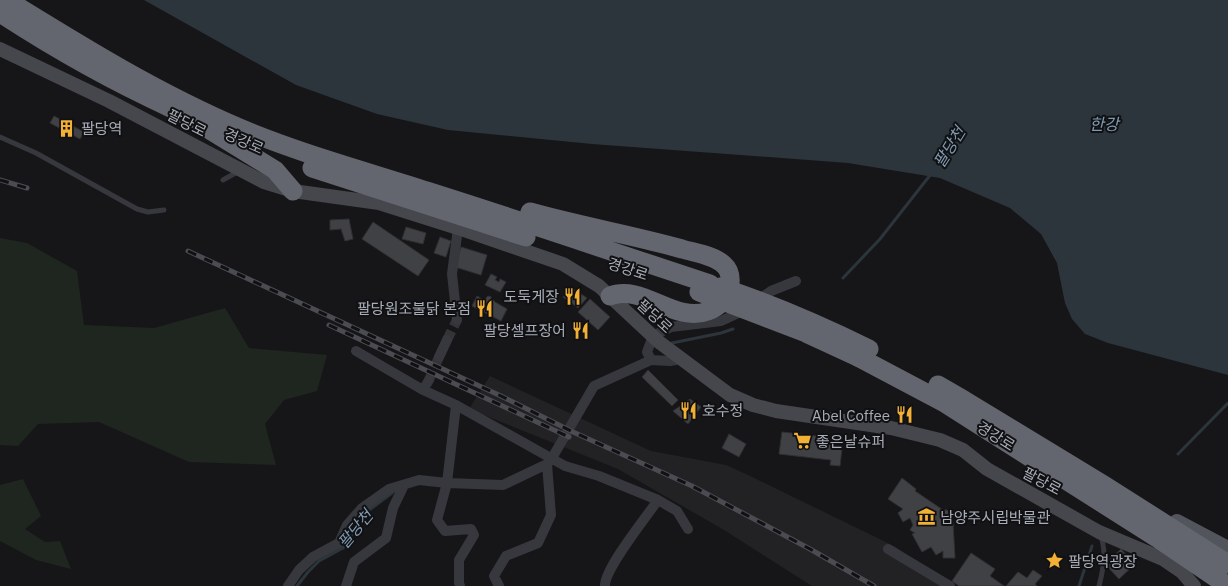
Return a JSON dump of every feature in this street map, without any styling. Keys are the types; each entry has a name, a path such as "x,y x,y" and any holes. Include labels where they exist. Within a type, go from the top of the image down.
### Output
{"highway":[{"name":"경강로","path":"7,0 181,106 260,149 336,176 705,288 764,302 818,324 1157,538 1228,586"},
{"path":"25,0 138,68 181,106 275,170 293,191"},
{"name":"경강로","path":"0,13 128,89 181,106 312,155 428,191 705,288"},
{"path":"0,20 33,34"},
{"path":"428,191 471,196 569,223 656,242 715,259 725,266 730,274 731,281 727,296 717,306 707,312 691,314 631,293 618,293 610,296"},
{"name":"경강로","path":"864,353 964,400 1104,485 1228,564"}],"main road":[{"path":"1104,485 1228,549"}],"street":[{"name":"팔당로","path":"0,48 109,101 264,182 293,191 378,203 563,264 599,286 676,356 730,395 753,405 790,414 891,428 940,440 963,450 987,469 1099,532 1163,559 1182,572 1194,586"},
{"path":"457,320 452,274 458,228"},
{"path":"651,360 647,352 656,339 671,327 721,321 744,310 771,291 796,281"},
{"path":"438,358 447,340"},
{"path":"356,351 423,390 456,405 550,461 599,476 658,500 677,511 688,529"},
{"path":"499,586 494,576 506,556 538,544 550,515 550,461 594,386 651,360 670,361 676,356"},
{"path":"423,390 429,380"},
{"path":"456,405 447,484 437,520 445,531 472,529 474,535 459,560 460,586"},
{"path":"288,586 299,570 313,557 339,542 347,525 362,508 389,489 419,480 447,484 503,486 550,461"},
{"path":"346,586 354,562 386,538 393,508 404,485"},
{"path":"604,586 604,581 613,563 658,500"},
{"path":"888,549 950,586"}],"lane":[{"path":"0,137 36,153 137,209 148,212 164,210"},
{"path":"223,180 242,170"},
{"path":"1099,532 1103,542 1102,576 1099,586"}],"shaded area":[{"path":"0,238 27,243 77,271 84,325 154,328 225,308 249,348 327,355 317,391 284,400 265,424 276,465 189,462 99,422 38,424 18,446 0,445"},
{"path":"490,376 651,451 726,465 748,475 896,547 951,586 812,586 724,530 618,469 469,409"},
{"path":"23,479 41,516 25,529 45,542 60,541 71,569 36,560 0,541 0,485"}],"water":[{"name":"한강","path":"144,0 1228,0 1228,375 1108,343 1085,334 1072,319 1065,303 1057,263 1041,234 1010,208 940,178 848,163 592,144 448,130 377,114 296,85"}],"building":[{"name":"팔당역","path":"54,116 84,132 80,139 50,123"},
{"path":"349,219 353,239 345,241 341,229 330,230 330,220"},
{"path":"373,222 429,260 418,276 362,239"},
{"path":"406,227 426,233 423,244 402,239"},
{"path":"440,237 451,241 446,257 434,253"},
{"path":"461,247 487,255 481,275 455,267"},
{"path":"491,274 497,277 495,280 499,282 500,279 506,282 500,292 485,285"},
{"path":"575,290 587,298 578,308 563,297 569,291"},
{"path":"477,296 484,300 488,296 491,297 495,302 507,309 501,321 472,306"},
{"path":"590,299 610,317 598,330 578,312"},
{"path":"648,370 678,400 672,406 642,377"},
{"path":"690,399 701,407 688,424 673,411"},
{"path":"782,432 843,439 840,466 830,465 831,460 779,454"},
{"path":"729,434 746,444 739,457 722,448"},
{"name":"남양주시립박물관","path":"902,478 916,489 915,491 943,510 950,512 949,521 953,522 955,558 943,558 943,551 936,555 931,547 922,552 912,534 915,533 910,530 913,525 910,518 903,522 898,513 903,509 888,499"},
{"path":"1121,549 1135,564 1119,579 1105,564"},
{"path":"971,553 995,569 990,576 1004,586 959,586 952,581"},
{"path":"1033,570 1042,576 1035,584 1037,586 1006,586 1018,572 1027,578"}],"waterway":[{"name":"팔당천","path":"843,278 880,239 931,174"},
{"name":"팔당천","path":"672,343 733,329"},
{"path":"1178,454 1228,403"},
{"name":"팔당천","path":"297,586 319,561 343,548 350,539 356,524 368,511 392,493"},
{"path":"1079,586 1092,546"}],"tunnel":[{"path":"447,340 457,320"},
{"path":"429,380 439,357"}],"railway":[{"path":"0,180 27,188"},
{"path":"188,251 692,486 810,549 874,586"},
{"path":"329,325 569,437"}],"place":[{"name":"팔당역","path":"67,128"},
{"name":"도둑게장","path":"573,296"},
{"name":"팔당원조불닭 본점","path":"485,308"},
{"name":"팔당셀프장어","path":"580,330"},
{"name":"호수정","path":"688,410"},
{"name":"Abel Coffee","path":"904,415"},
{"name":"좋은날슈퍼","path":"802,441"},
{"name":"남양주시립박물관","path":"926,517"},
{"name":"팔당역광장","path":"1054,561"}]}
